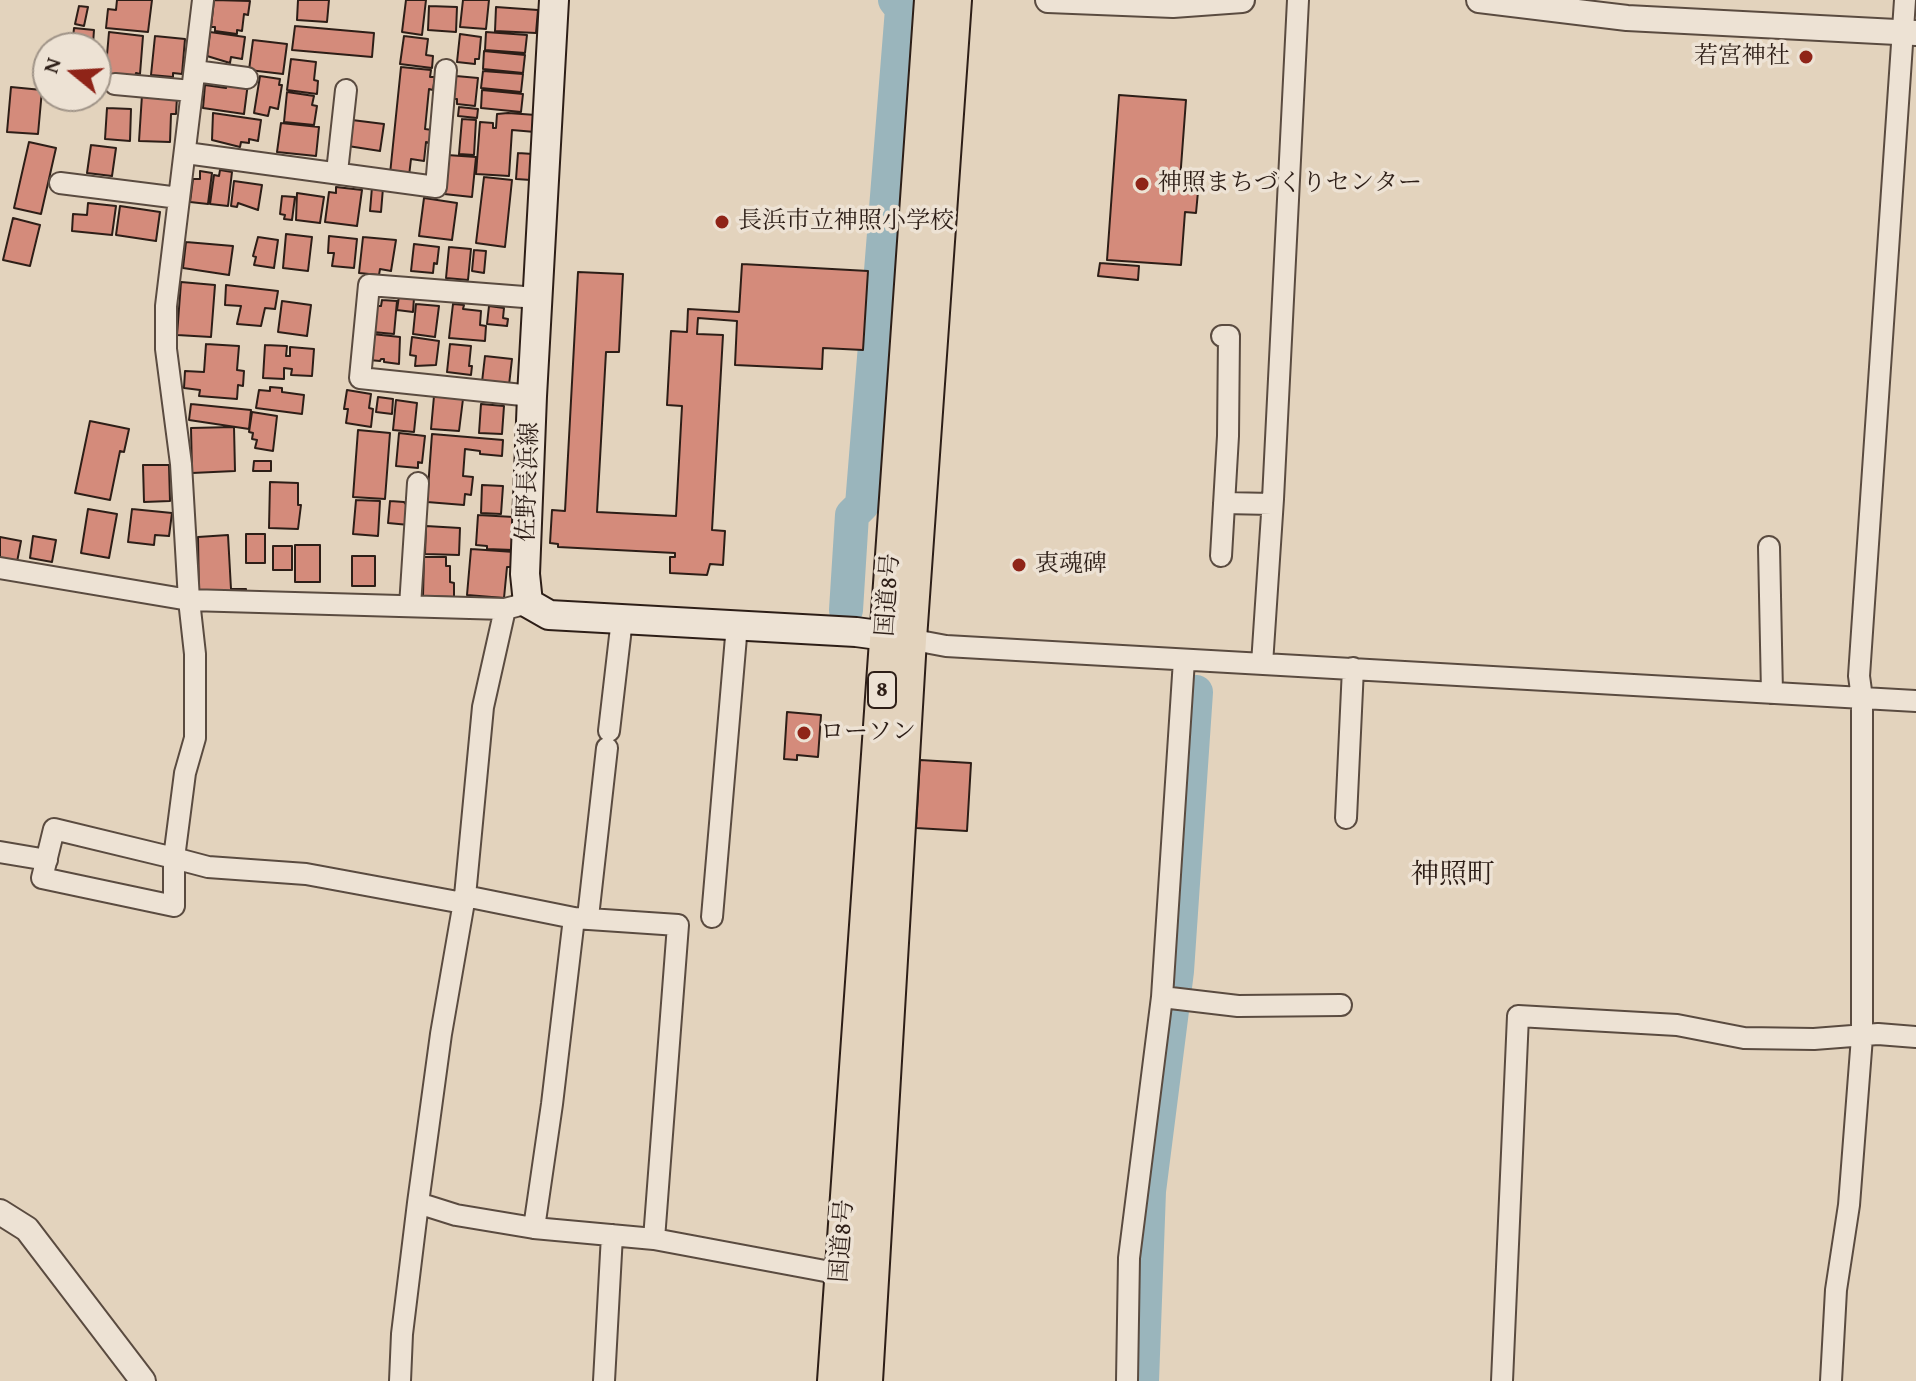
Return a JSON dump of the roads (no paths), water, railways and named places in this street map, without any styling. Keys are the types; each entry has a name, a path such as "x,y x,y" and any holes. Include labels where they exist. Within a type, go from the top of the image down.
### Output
{"highway":[{"name":"国道8号","path":"866,1381 898,637 931,0"},
{"name":"国道8号","path":"834,1381 955,0"}],"main road":[{"name":"佐野長浜線","path":"516,606 525,574 537,298 555,29 554,0"},
{"path":"516,606 549,615 898,637"}],"street":[{"path":"203,0 166,306 166,349 181,464 195,654 195,738 185,773 174,858 174,906 42,878 54,829 174,858 208,867 306,874 581,918 678,925 654,1239"},
{"path":"1048,0 1173,5 1242,0"},
{"path":"1262,664 1298,0"},
{"path":"1479,0 1543,4 1627,18 1910,33"},
{"path":"1831,1381 1836,1290 1849,1205 1862,1037 1862,698 1859,676 1910,33 1905,0"},
{"path":"186,153 436,187 446,70"},
{"path":"115,84 247,78"},
{"path":"337,172 346,90"},
{"path":"60,183 179,198"},
{"path":"532,396 360,378 369,285 537,298"},
{"path":"1221,556 1228,436 1229,336 1222,336"},
{"path":"410,606 418,483"},
{"path":"1224,503 1272,504"},
{"path":"1769,547 1772,693"},
{"path":"0,568 207,603 516,606 483,707 464,899 418,1203 402,1334 400,1381"},
{"path":"534,1228 608,740 622,619"},
{"path":"712,917 737,625"},
{"path":"898,637 946,646 1916,701"},
{"path":"1127,1381 1129,1258 1162,997 1184,660"},
{"path":"1346,818 1353,668"},
{"path":"0,852 47,860"},
{"path":"1162,997 1238,1006 1341,1005"},
{"path":"1502,1381 1518,1016 1677,1025 1744,1038 1862,1037 1878,1034 1916,1037"},
{"path":"418,1203 456,1215 534,1228 654,1239 841,1274"},
{"path":"0,1212 27,1229 143,1381"},
{"path":"604,1381 612,1235"}],"waterway":[{"path":"846,610 852,515 862,505 877,321 902,9 895,0"},
{"path":"1142,1381 1149,1191 1177,971 1196,692"}],"place":[{"name":"若宮神社","path":"1806,57"},
{"name":"神照まちづくりセンター","path":"1142,184"},
{"name":"長浜市立神照小学校","path":"722,222"},
{"name":"衷魂碑","path":"1019,565"},
{"name":"ローソン","path":"804,733"}],"district":[{"name":"神照町","path":"1453,876"}]}
